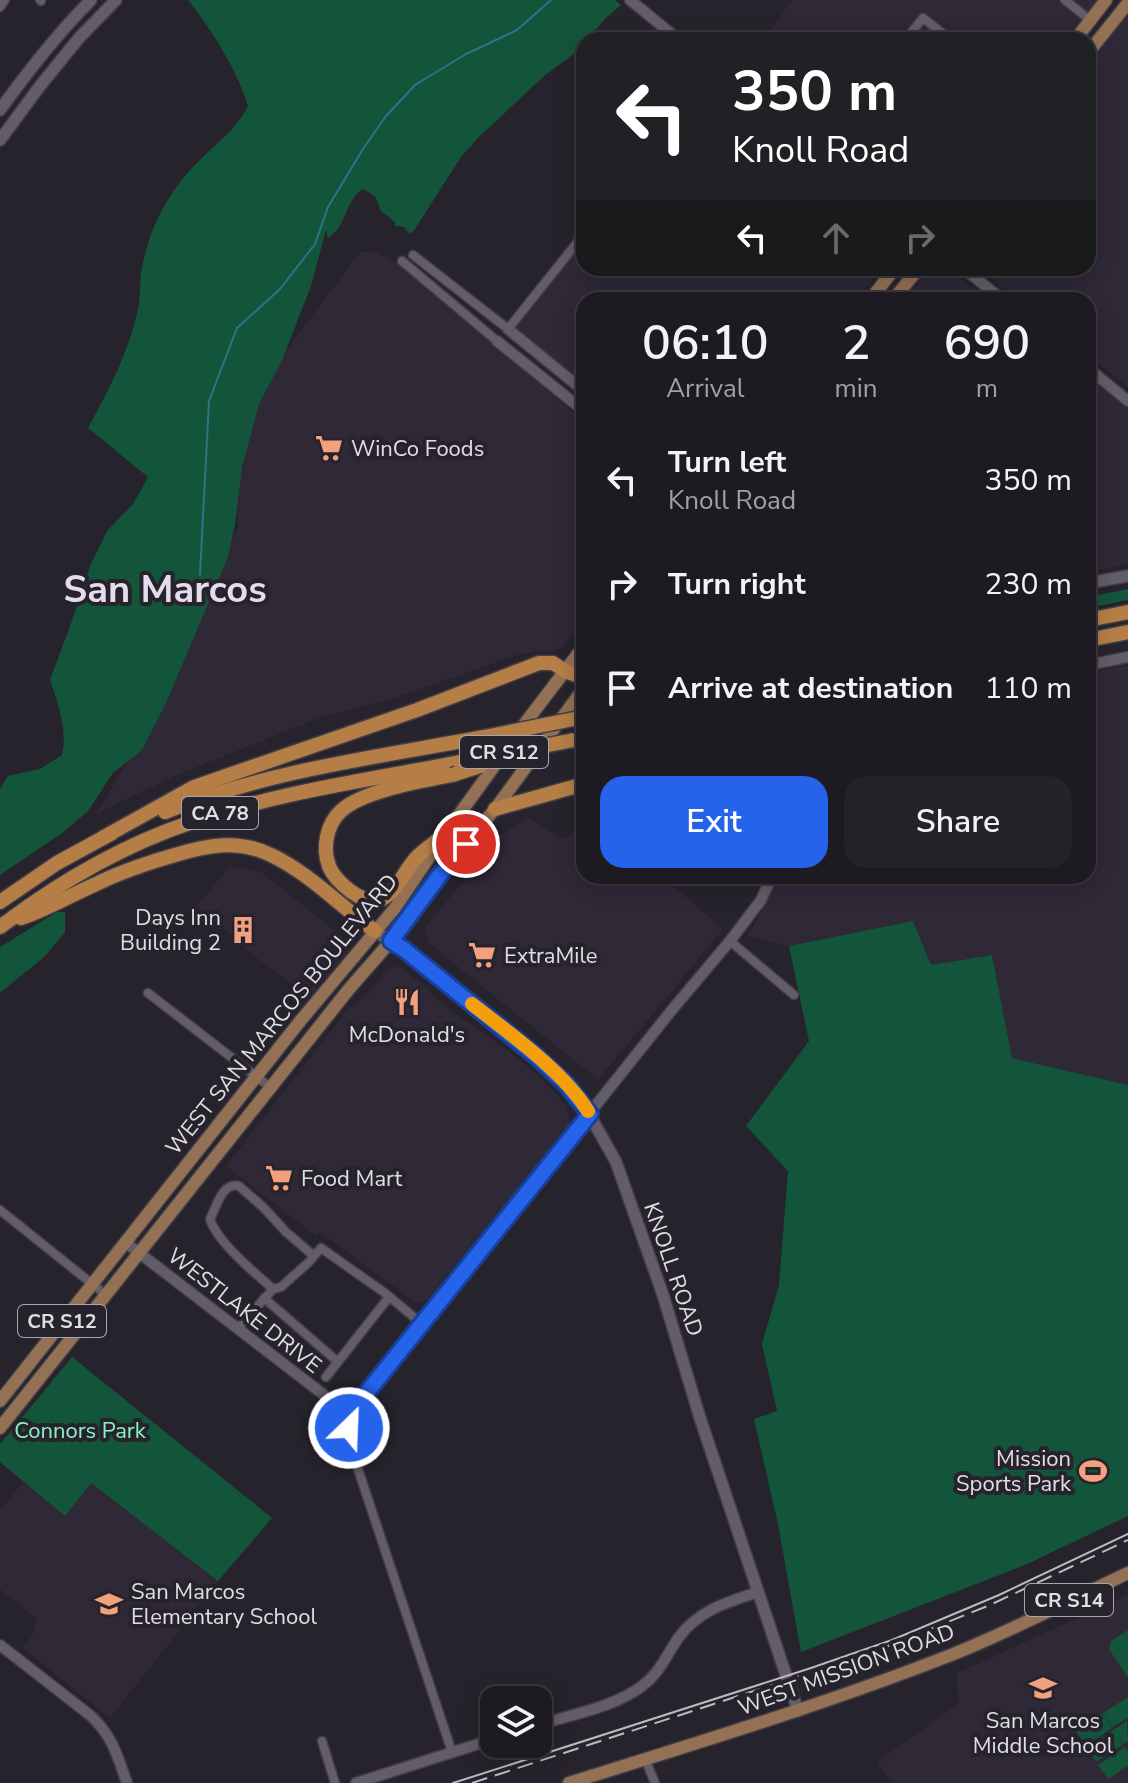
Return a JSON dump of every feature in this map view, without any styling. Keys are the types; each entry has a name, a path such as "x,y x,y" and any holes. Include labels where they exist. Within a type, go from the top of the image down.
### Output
{"highway":[{"path":"1096,618 1128,612"},
{"path":"1096,638 1128,632"},
{"path":"104,837 194,787 417,710 520,669 539,663 553,663 576,675"},
{"name":"CA 78","path":"0,902 57,863 104,837 198,798 276,777 576,719"},
{"name":"CA 78","path":"2,926 90,868 189,823 279,797 456,768 576,740"},
{"path":"445,834 416,858 389,894 379,901 364,900 355,894 329,866 328,830 342,810 363,797 456,768"},
{"path":"495,809 576,786"},
{"path":"2,926 148,863 214,844 232,844 253,847 294,868 375,931"}],"main road":[{"path":"0,110 66,25 91,0"},
{"path":"0,140 79,38 116,0"},
{"path":"1081,32 1106,0"},
{"path":"1096,43 1128,3"},
{"path":"876,292 889,276"},
{"path":"900,292 912,276"},
{"path":"1096,582 1128,576"},
{"name":"WEST SAN MARCOS BOULEVARD","path":"0,1401 91,1283 395,908 445,834 576,657"},
{"name":"WEST SAN MARCOS BOULEVARD","path":"0,1428 391,941 439,876 495,809 576,699"},
{"name":"KNOLL ROAD","path":"375,931 405,950 536,1056 566,1084 590,1114 616,1162 658,1281 700,1418 798,1711"},
{"path":"334,1009 338,991 344,983 345,977 341,972"},
{"name":"WEST MISSION ROAD","path":"569,1783 798,1711 954,1654 1128,1573"}],"street":[{"path":"0,7 5,0"},
{"path":"630,0 669,32"},
{"path":"1065,0 1090,20"},
{"path":"912,32 923,18 941,32"},
{"path":"508,329 576,244"},
{"path":"413,255 576,384"},
{"path":"402,261 576,405"},
{"path":"973,276 993,292"},
{"path":"1096,375 1128,401"},
{"path":"1096,663 1128,657"},
{"path":"356,1406 730,941 761,900 768,884"},
{"path":"730,941 794,995"},
{"path":"148,993 271,1088"},
{"path":"273,1289 213,1230 210,1219 224,1190 230,1185 239,1186 314,1256"},
{"path":"0,1210 106,1295"},
{"name":"WESTLAKE DRIVE","path":"125,1242 341,1408"},
{"path":"237,1329 273,1289 281,1287 321,1248 422,1324"},
{"path":"326,1377 389,1297"},
{"path":"264,1298 338,1362"},
{"path":"348,1403 356,1406 359,1411 354,1420 348,1421 341,1416 341,1408 348,1403"},
{"path":"348,1421 356,1463 452,1752"},
{"path":"552,1721 629,1695 660,1669 679,1638 707,1610 758,1592"},
{"path":"0,1645 104,1728 127,1783"},
{"path":"322,1741 335,1783"},
{"path":"356,1783 480,1743"},
{"path":"645,1759 655,1783"}],"shaded area":[{"path":"792,0 1098,0 1072,32 770,32"},
{"path":"1128,15 1128,387 1096,361 1096,292 1009,292 989,276 1096,276 1096,55"},
{"path":"375,251 400,265 576,414 576,631 560,649 520,654 394,698 316,719 177,775 96,814 141,740 201,603 238,528 236,485 253,395 360,252"},
{"path":"576,251 576,276 876,276 862,292 576,292 576,376 514,329"},
{"path":"924,276 955,276 978,292 911,292"},
{"path":"1096,383 1128,409 1128,564 1096,570"},
{"path":"1128,665 1128,1085 1012,1058 992,955 931,965 913,921 789,946 748,936 776,884 1096,884 1096,671"},
{"path":"529,818 563,839 576,830 576,884 671,884 723,929 598,1080 430,944 424,929 501,835"},
{"path":"230,866 261,872 354,946 310,998 257,958 197,906"},
{"path":"399,966 425,986 434,998 514,1055 543,1080 565,1104 570,1118 568,1126 427,1300 421,1302 415,1302 320,1232 316,1236 226,1166 349,1008 367,995 387,970"},
{"name":"San Marcos Elementary School","path":"24,1482 65,1515 91,1482 218,1581 110,1718 23,1648 33,1634 37,1619 0,1589 0,1510"},
{"name":"San Marcos Middle School","path":"1128,1595 1128,1783 892,1783 877,1762 958,1704 957,1673"}],"green space":[{"path":"188,0 615,0 621,5 593,32 576,32 575,53 544,76 479,137 461,157 413,232 395,226 395,222 381,211 375,196 363,189 352,200 339,227 328,238 326,230 311,286 282,360 259,404 242,467 228,557 166,703 142,750 113,773 88,811 62,833 0,875 0,789 8,776 40,769 62,755 63,727 50,680 91,564 107,531 133,504 148,477 88,428 129,341 138,310 145,255 161,211 183,179 234,127 248,106 238,79"},
{"path":"1128,589 1128,600 1096,606 1096,595"},
{"path":"57,912 65,912 65,932 44,957 0,993 0,947"},
{"path":"913,921 931,965 992,955 1012,1058 1128,1085 1128,1516 1025,1565 801,1652 778,1524 754,1419 777,1411 762,1344 779,1285 788,1171 746,1126 809,1041 789,946"},
{"name":"Connors Park","path":"72,1357 272,1518 218,1581 91,1483 65,1516 0,1462 0,1444"},
{"path":"1128,1630 1128,1678 1109,1649 1111,1641"},
{"path":"1128,1697 1128,1718 1112,1727 1103,1713"},
{"path":"1102,1713 1112,1728 1086,1746 1076,1731"},
{"path":"1127,1721 1128,1741 1124,1744 1119,1737 1123,1745 1096,1762 1087,1748"},
{"path":"1125,1747 1128,1766 1108,1779 1098,1765"}],"waterway":[{"path":"200,575 209,401 237,328 280,289 315,244 328,207 363,149 386,116 415,85 466,54 517,30 551,0"}],"tram line":[{"path":"453,1783 892,1640 999,1595 1128,1534"}],"railway":[{"path":"472,1783 873,1652 990,1605 1128,1540"}],"slow traffic":[{"path":"472,1004 536,1056 566,1084 588,1111"}],"place":[{"name":"WinCo Foods","path":"329,448"},
{"name":"Days Inn Building 2","path":"243,930"},
{"name":"ExtraMile","path":"482,955"},
{"name":"McDonald's","path":"407,1002"},
{"name":"Food Mart","path":"279,1178"},
{"name":"Mission Sports Park","path":"1093,1471"},
{"name":"San Marcos Elementary School","path":"109,1604"},
{"name":"San Marcos Middle School","path":"1043,1688"}],"district":[{"name":"San Marcos","path":"165,589"}],"route":[{"path":"349,1428 348,1421 359,1414 356,1406 590,1114 566,1084 536,1056 391,941 466,844"}]}
